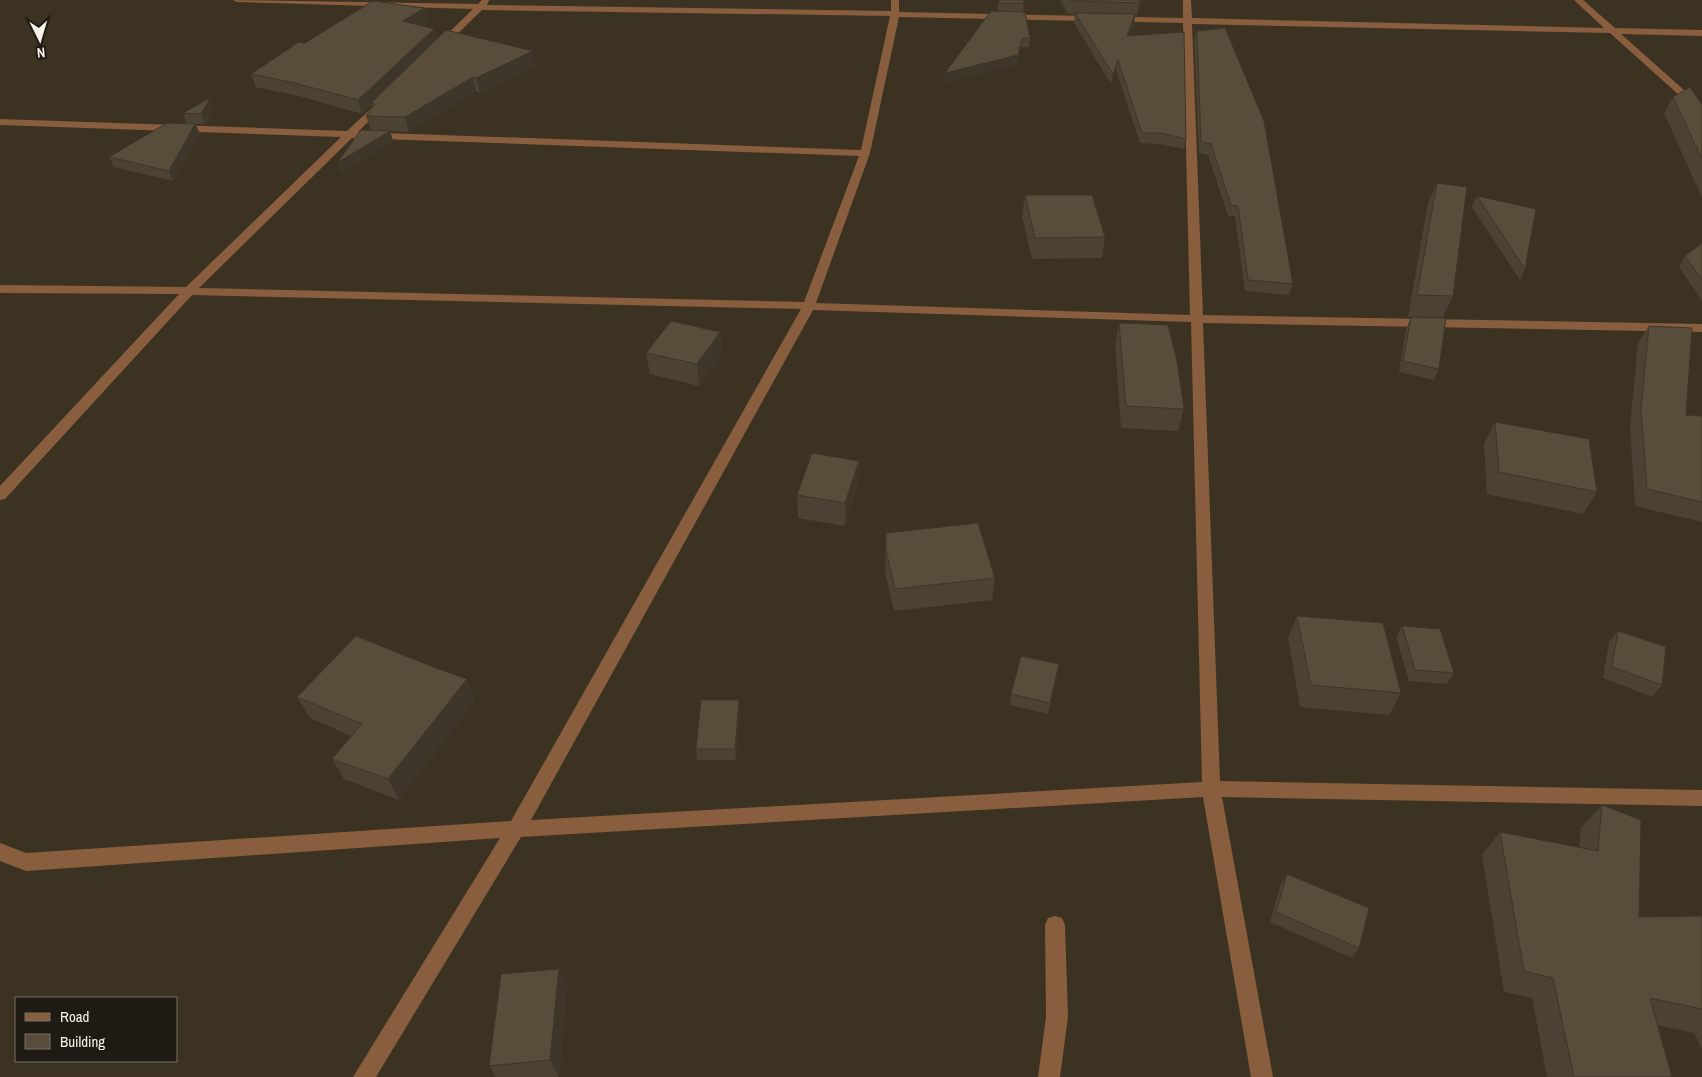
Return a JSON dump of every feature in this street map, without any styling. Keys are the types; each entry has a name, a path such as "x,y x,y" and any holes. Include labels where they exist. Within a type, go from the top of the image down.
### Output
{"street":[{"path":"238,0 363,5 484,3 895,7 1188,21 1702,34"},
{"path":"1187,0 1211,789 1262,1077"},
{"path":"1578,0 1702,111"},
{"path":"432,54 484,3"},
{"path":"364,1077 516,829 809,306 865,153 895,7"},
{"path":"0,495 189,291 391,94"},
{"path":"0,122 865,153"},
{"path":"0,289 189,291 809,306 1197,319 1702,328"},
{"path":"0,852 26,862 516,829 1211,789 1702,798"},
{"path":"1049,1077 1057,1017 1055,925"}],"building":[{"path":"1000,0 1023,0 1024,3 998,3"},
{"path":"1069,0 1140,0 1139,3"},
{"path":"373,1 424,8 403,21 434,29 358,100 295,83 251,74 299,42 305,43"},
{"path":"991,11 1025,12 1030,38 1022,38 1018,55 945,73"},
{"path":"1075,13 1135,14 1127,36 1184,32 1186,139 1161,133 1142,133 1118,60 1113,74"},
{"path":"1225,28 1264,121 1293,284 1248,280 1238,206 1231,205 1211,144 1201,142 1197,31"},
{"path":"446,30 533,51 476,78 473,77 405,117 366,116 375,104 371,103"},
{"path":"1690,87 1702,105 1702,159 1673,97"},
{"path":"210,98 201,114 183,113"},
{"path":"167,123 195,124 169,171 109,157"},
{"path":"361,130 390,131 337,163"},
{"path":"1437,183 1467,187 1453,296 1417,295"},
{"path":"1025,195 1092,195 1105,237 1035,238"},
{"path":"1477,196 1536,209 1525,269"},
{"path":"1702,243 1702,280 1685,256"},
{"path":"1411,317 1446,318 1439,369 1403,361"},
{"path":"671,321 720,332 697,364 646,353"},
{"path":"1119,323 1168,325 1177,361 1184,409 1126,406"},
{"path":"1649,326 1692,328 1686,415 1702,416 1702,502 1647,489 1641,409"},
{"path":"1495,422 1589,439 1597,492 1499,472"},
{"path":"812,453 859,461 845,503 797,495"},
{"path":"978,523 995,578 895,589 886,550 886,533"},
{"path":"1297,616 1383,623 1401,693 1311,685"},
{"path":"1402,626 1440,629 1454,673 1415,670"},
{"path":"1618,631 1666,647 1662,685 1612,667"},
{"path":"356,636 467,679 388,779 332,759 362,724 297,697"},
{"path":"1021,656 1059,664 1050,703 1011,694"},
{"path":"701,700 739,700 735,749 696,749"},
{"path":"1602,805 1641,820 1639,917 1702,916 1702,1009 1650,998 1672,1077 1574,1077 1553,978 1524,971 1500,832 1598,851"},
{"path":"1287,874 1369,908 1359,948 1276,912"},
{"path":"559,969 550,1060 489,1066 501,974"}]}
